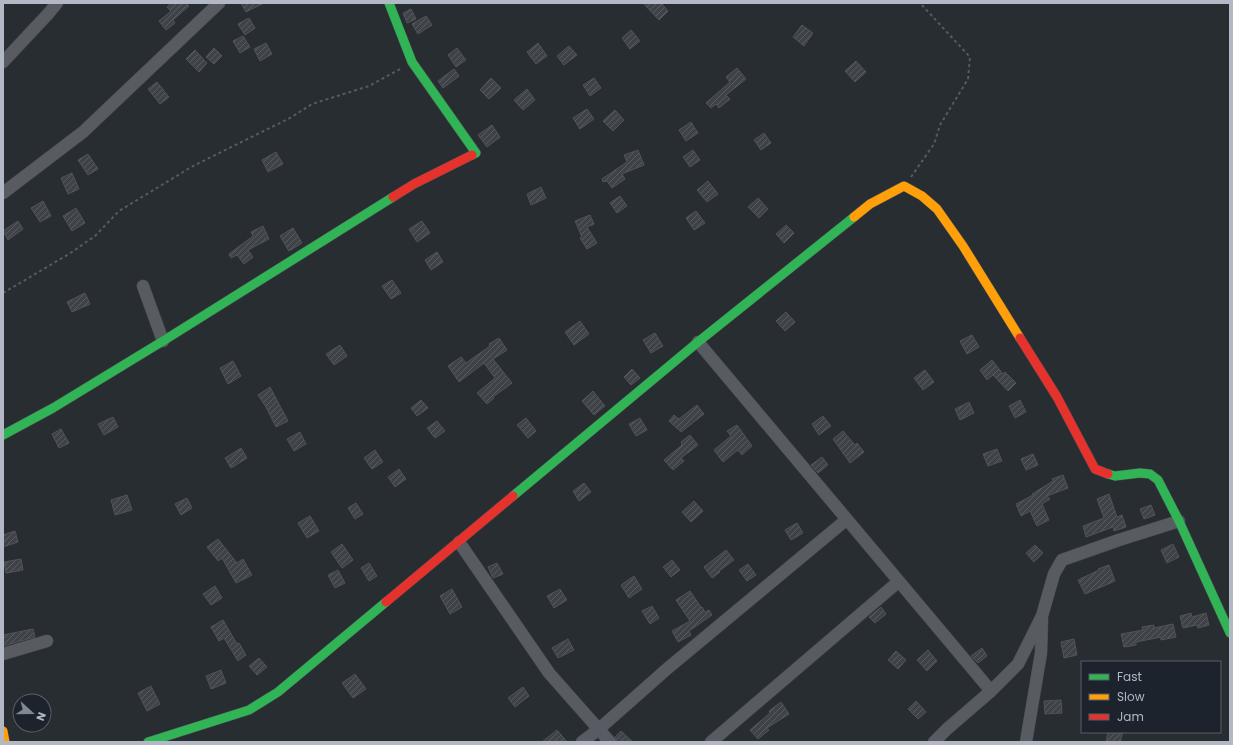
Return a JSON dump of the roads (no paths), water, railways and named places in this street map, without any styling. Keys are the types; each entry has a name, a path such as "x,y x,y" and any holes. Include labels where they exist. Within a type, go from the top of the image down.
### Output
{"main road":[{"path":"3,435 53,408 164,341 414,184 476,153 412,62 389,3"},
{"path":"148,742 249,710 278,692 698,342 870,204 904,186 922,196 937,208 963,246 1056,397 1095,469 1115,476 1140,473 1150,474 1158,480 1230,633"},
{"path":"3,731 6,742"}],"street":[{"path":"3,62 57,3"},
{"path":"3,193 83,132 219,3"},
{"path":"143,286 164,341"},
{"path":"698,342 990,691"},
{"path":"582,742 846,520"},
{"path":"934,742 946,729 990,691 1018,664 1042,616 1054,574 1062,560 1178,521"},
{"path":"459,542 549,673 610,742"},
{"path":"711,742 898,582"},
{"path":"1026,742 1041,653 1042,616"},
{"path":"3,654 47,642"}]}
